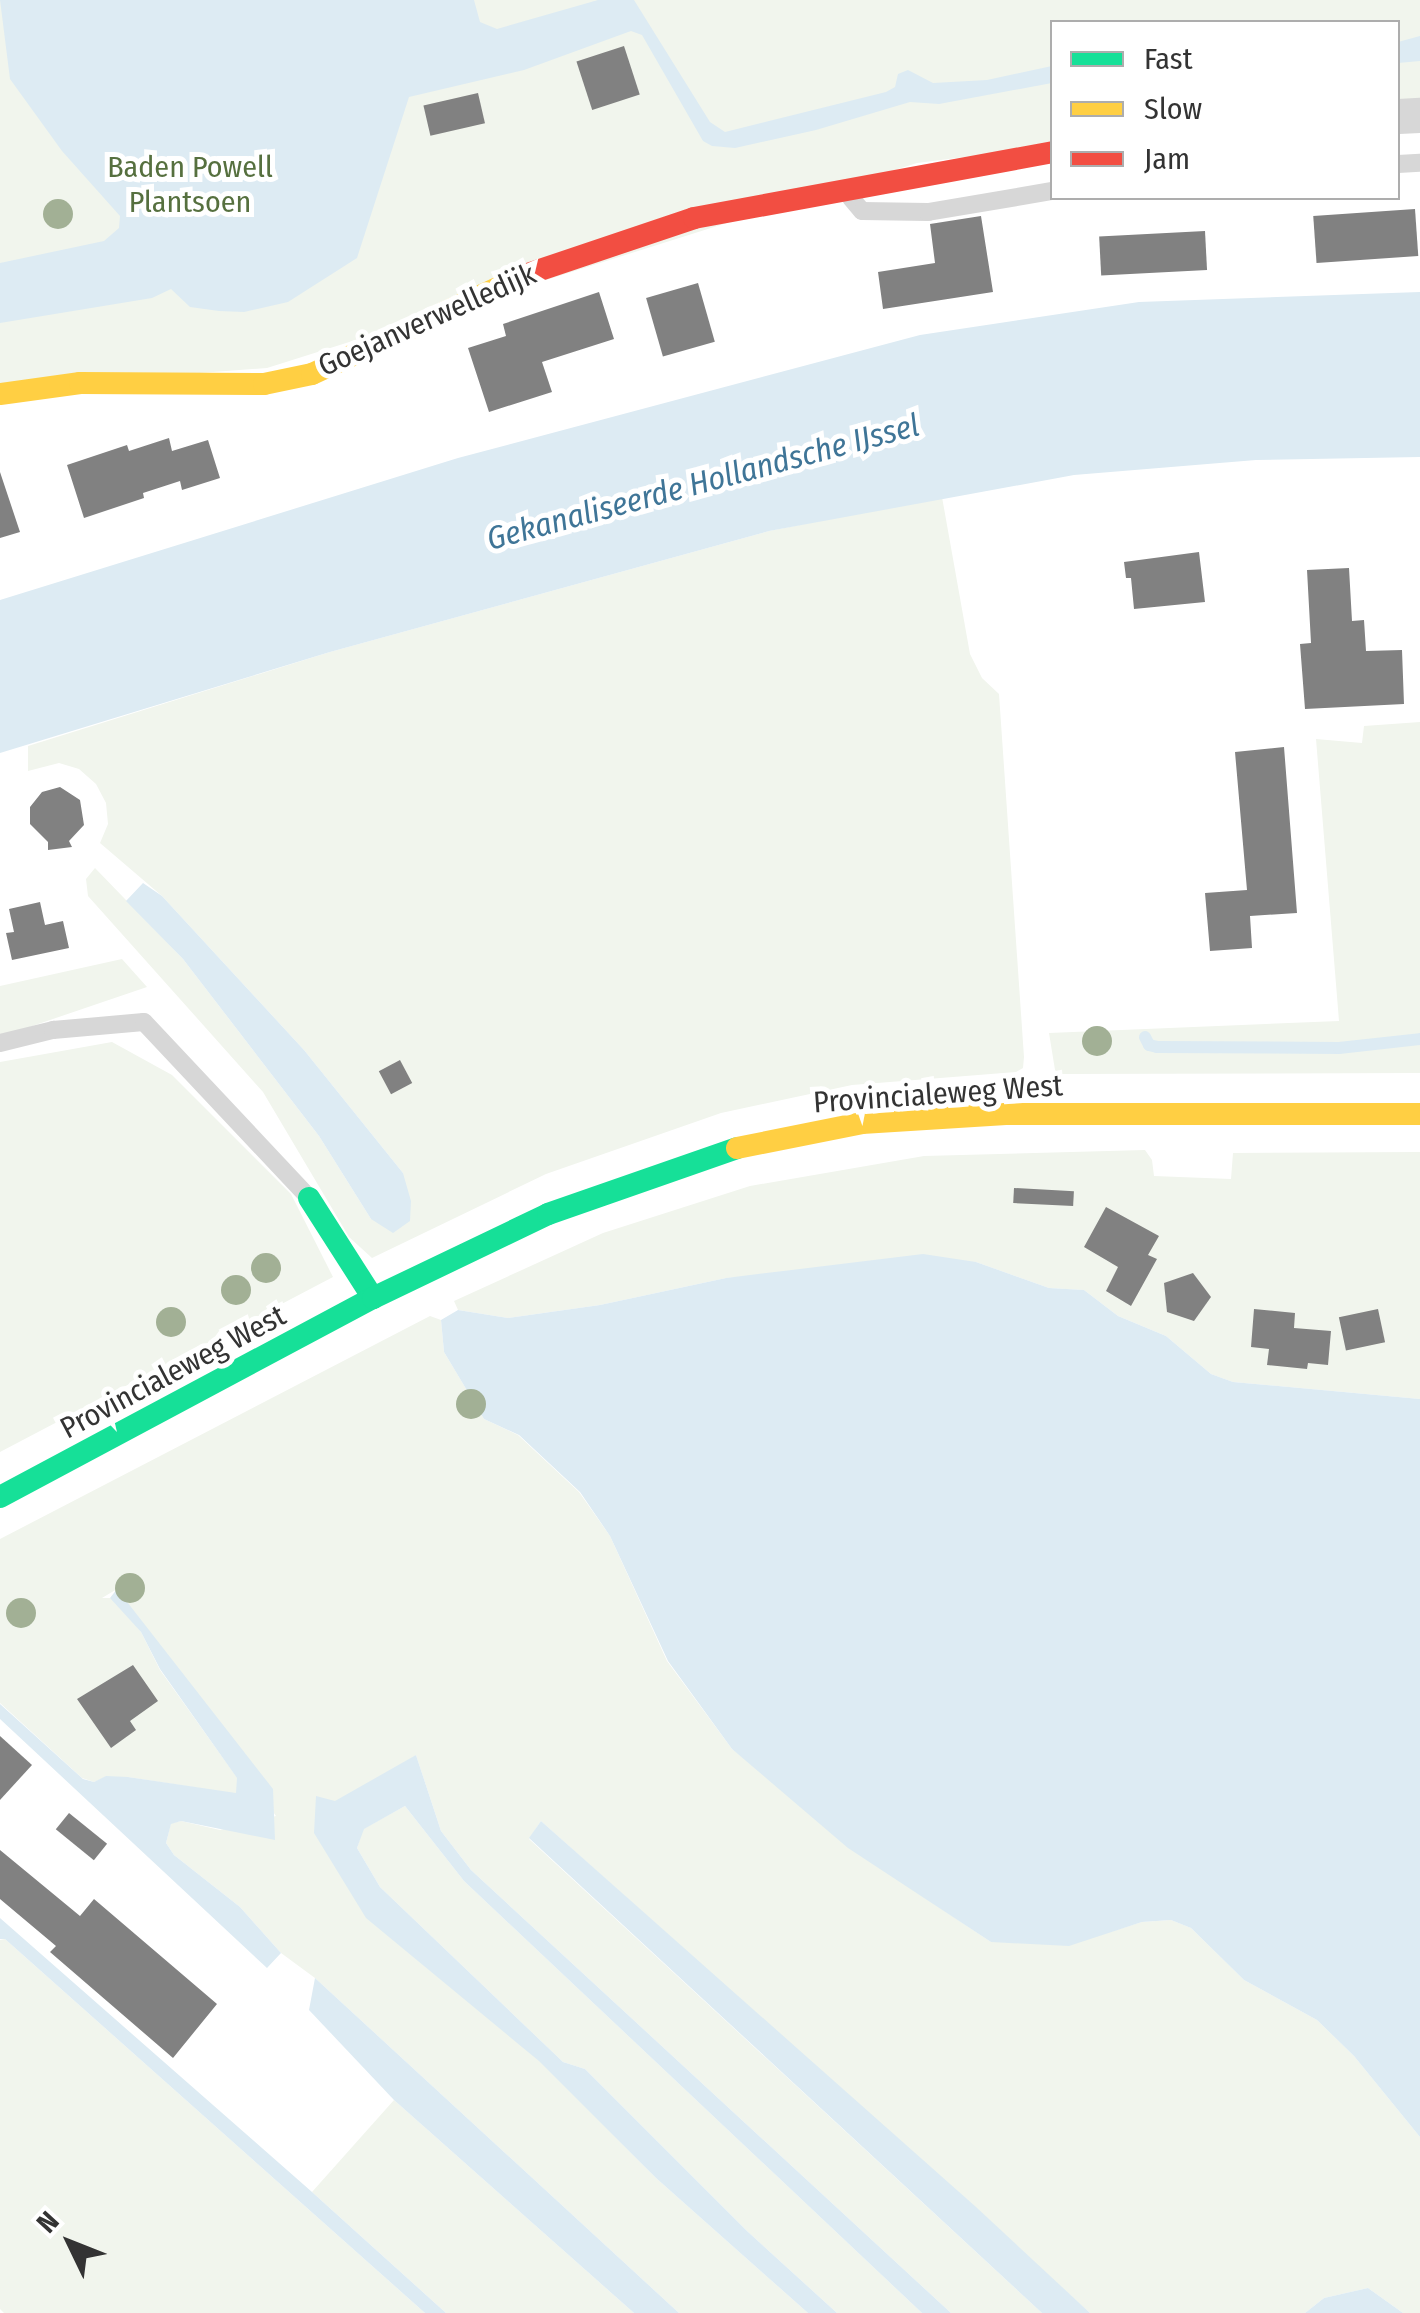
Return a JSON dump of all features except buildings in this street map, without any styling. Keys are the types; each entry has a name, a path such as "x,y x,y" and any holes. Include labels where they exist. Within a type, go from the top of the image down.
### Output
{"main road":[{"name":"Goejanverwelledijk","path":"0,394 80,383 264,384 312,374 542,268 694,218 1050,152"},
{"name":"Provincialeweg West","path":"0,1496 373,1298 548,1214 676,1166 769,1140 862,1123 1006,1114 1420,1114"},
{"path":"309,1198 373,1298"}],"lane":[{"path":"846,192 862,211 928,212 1050,191"},
{"path":"0,1044 54,1030 144,1022 309,1198"}],"green space":[{"name":"Baden Powell Plantsoen","path":"0,0 1420,0 1420,107 1400,108 1400,20 1050,20 1050,146 917,163 267,368 0,388"},
{"path":"942,497 970,654 982,678 999,694 1024,1057 1023,1068 1016,1072 852,1085 721,1113 546,1174 372,1258 349,1237 263,1092 88,896 86,879 95,868 183,959 319,1136 371,1219 403,1173 304,1050 162,896 100,843 108,824 106,803 96,784 79,769 59,763 28,771 28,746 330,652 769,531"},
{"path":"1420,722 1420,1073 1059,1074 1055,1070 1049,1033 1339,1021 1316,739 1362,743 1364,726"},
{"path":"122,959 147,987 0,1037 0,986"},
{"path":"112,1042 172,1075 291,1194 333,1277 0,1452 0,1062"},
{"path":"1145,1150 1152,1160 1154,1176 1231,1179 1233,1153 1420,1152 1420,1399 1233,1382 1211,1374 1166,1336 1118,1316 1084,1290 1049,1288 976,1262 726,1278 600,1305 508,1318 458,1310 454,1301 603,1233 750,1186 924,1156"},
{"path":"430,1316 441,1320 444,1352 484,1419 518,1435 579,1492 610,1536 667,1661 732,1749 925,1898 991,1942 1110,1932 1142,1922 1171,1920 1191,1928 1244,1980 1317,2020 1354,2056 1420,2137 1420,2313 1403,2313 1368,2288 1324,2298 1305,2313 1090,2313 541,1821 529,1839 1042,2313 951,2313 471,1870 441,1831 416,1755 315,1833 656,2178 808,2313 679,2313 315,1978 281,1953 240,1907 174,1855 166,1843 171,1823 181,1821 220,1830 276,1816 117,1589 102,1598 122,1606 141,1632 160,1670 238,1779 237,1794 128,1777 106,1777 94,1782 82,1778 0,1703 0,1539"},
{"path":"405,1806 464,1881 922,2313 837,2313 747,2231 585,2069 563,2062 380,1887 357,1848 363,1829"},
{"path":"5,1939 425,2313 4,2313 0,2309 0,1940"},
{"path":"394,2100 634,2313 446,2313 312,2192"}],"water":[{"path":"0,0 474,0 480,22 497,29 598,0 634,0 710,122 725,132 886,92 895,87 898,74 908,70 933,83 987,80 1050,66 1050,83 939,104 910,102 816,130 735,148 703,141 642,35 631,31 524,70 409,97 357,258 288,302 244,312 219,311 190,307 171,289 152,298 0,323 0,263 104,241 119,228 120,216 62,151 10,79"},
{"path":"1420,36 1420,61 1400,63 1400,41"},
{"name":"Gekanaliseerde Hollandsche IJssel","path":"1420,292 1420,457 1256,460 1074,475 769,531 330,652 0,753 0,600 458,458 920,335 1139,302"},
{"path":"143,883 162,896 304,1050 403,1173 411,1201 410,1221 393,1233 371,1219 319,1136 183,959 126,901"},
{"path":"923,1254 976,1262 1049,1288 1084,1290 1118,1316 1166,1336 1211,1374 1233,1382 1420,1399 1420,2137 1354,2056 1317,2020 1244,1980 1191,1928 1171,1920 1142,1922 1069,1946 991,1942 848,1848 732,1749 668,1661 610,1536 580,1492 519,1435 484,1419 444,1352 441,1320 458,1310 508,1318 600,1305 726,1278"},
{"path":"117,1589 273,1789 275,1840 181,1821 171,1824 166,1843 174,1855 240,1907 281,1953 267,1968 0,1719 0,1704 83,1779 94,1782 106,1776 128,1777 236,1793 237,1778 160,1669 141,1632 110,1598"},
{"path":"416,1755 441,1831 471,1870 951,2313 922,2313 464,1881 405,1806 364,1829 357,1848 380,1887 563,2062 585,2069 747,2231 837,2313 808,2313 656,2178 539,2061 366,1918 314,1833 316,1796 335,1801"},
{"path":"541,1821 1090,2313 1042,2313 529,1838"},
{"path":"0,1918 446,2313 425,2313 5,1939 0,1939"},
{"path":"315,1978 679,2313 634,2313 394,2100 309,2010"},
{"path":"1368,2288 1403,2313 1305,2313 1324,2298"}],"waterway":[{"path":"1145,1037 1149,1045 1157,1047 1339,1048 1420,1039"}],"traffic: fast":[{"path":"0,1497 373,1298 548,1214 737,1148"},
{"path":"309,1198 373,1298"}],"traffic: slow":[{"path":"0,394 80,383 264,384 312,374 525,275"},
{"path":"737,1148 862,1123 1006,1114 1420,1114"}],"traffic: jam":[{"path":"525,275 694,218 1050,152"}]}
